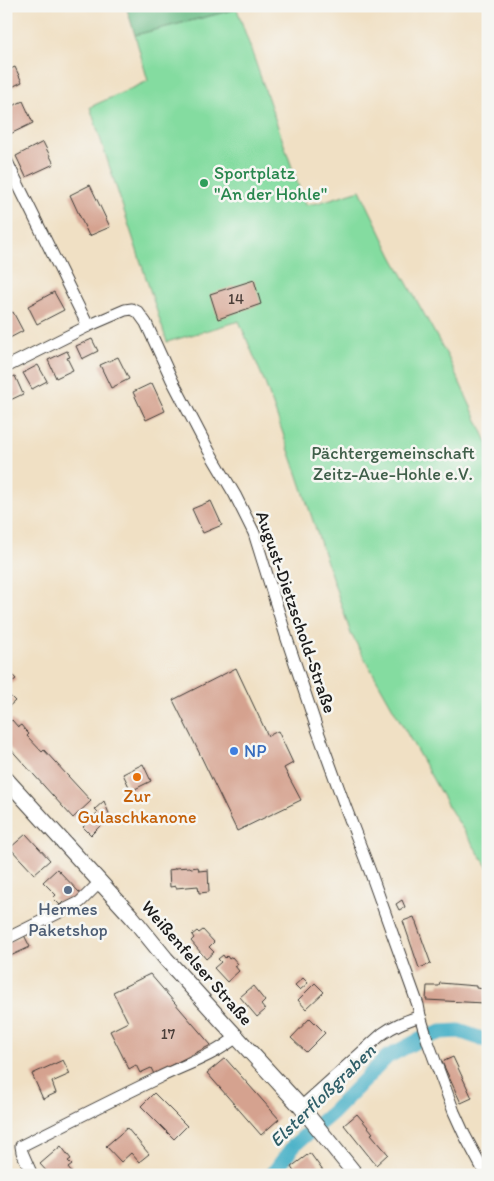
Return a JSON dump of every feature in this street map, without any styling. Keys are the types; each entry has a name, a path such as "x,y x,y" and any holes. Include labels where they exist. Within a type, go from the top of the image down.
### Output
{"street":[{"path":"6,160 88,326"},
{"name":"August-Dietzschold-Straße","path":"6,367 88,326 125,310 138,312 146,323 176,388 209,451 235,494 254,533 306,696 344,806 371,874 418,1005 420,1016"},
{"name":"Weißenfelser Straße","path":"6,780 132,917 166,959 301,1107 356,1175"},
{"path":"6,939 80,902 100,882"},
{"path":"301,1107 390,1027 420,1016 458,1123 486,1175"},
{"path":"32,1175 21,1146 215,1051 236,1037"}],"green space":[{"path":"126,6 236,6 237,9 135,35"},
{"name":"Pächtergemeinschaft Zeitz-Aue-Hohle e.V.","path":"237,9 305,205 360,190 392,256 448,357 488,444 488,868 448,806 351,634 265,383 239,321 167,342 90,107 148,81 135,35"}],"building":[{"path":"15,67 22,82 6,90 6,71"},
{"path":"23,101 33,123 6,136 6,109"},
{"path":"43,142 54,164 26,177 16,156"},
{"path":"90,185 110,227 89,236 70,195"},
{"path":"254,280 261,304 218,319 210,294"},
{"path":"54,292 64,310 37,324 28,306"},
{"path":"13,312 23,331 6,340 6,315"},
{"path":"92,339 98,351 82,359 76,346"},
{"path":"67,351 70,357 67,358 73,370 56,378 48,360"},
{"path":"118,357 129,379 111,388 100,365"},
{"path":"38,365 47,381 32,389 23,373"},
{"path":"15,376 23,394 6,402 6,380"},
{"path":"152,383 165,411 146,420 133,392"},
{"path":"211,501 222,525 203,533 192,509"},
{"path":"236,668 268,736 278,731 293,763 284,768 301,800 237,831 173,700"},
{"path":"9,671 16,679 6,685 6,673"},
{"path":"6,692 15,701 6,709"},
{"path":"12,720 18,727 21,725 29,734 27,736 42,752 44,750 91,801 73,818 6,744 6,725"},
{"name":"Zur Gulaschkanone","path":"143,764 151,781 131,791 123,774"},
{"path":"104,801 110,816 91,835 83,827 98,812 95,809"},
{"path":"26,834 50,860 34,874 10,848"},
{"path":"198,867 199,871 208,870 209,892 199,893 198,886 170,887 169,870"},
{"path":"57,869 81,894 67,907 63,902 60,905 53,898 56,895 43,882"},
{"path":"402,900 405,907 399,910 396,904"},
{"path":"414,917 431,964 419,968 403,921"},
{"path":"203,930 214,942 209,947 214,952 206,959 191,941 194,938 192,935 197,931 199,933"},
{"path":"24,935 30,947 6,958 6,944"},
{"path":"223,955 229,959 232,957 238,964 235,966 239,971 227,982 214,968 221,962 218,959"},
{"path":"150,974 211,1045 154,1074 151,1068 140,1073 136,1065 129,1069 110,1031 128,1022 113,992"},
{"path":"303,978 308,983 300,990 295,985"},
{"path":"315,983 324,992 306,1009 298,1000"},
{"path":"440,983 476,986 476,988 485,989 484,1003 426,1000 427,986 439,986"},
{"path":"253,986 265,1001 261,1005 265,1010 257,1017 240,997"},
{"path":"310,1018 325,1033 306,1052 291,1038"},
{"path":"453,1057 472,1098 461,1103 442,1062"},
{"path":"225,1058 279,1119 261,1135 207,1073"},
{"path":"63,1060 70,1074 52,1082 56,1093 43,1099 32,1074"},
{"path":"154,1093 187,1126 174,1139 141,1106"},
{"path":"357,1114 388,1154 376,1165 344,1125"},
{"path":"127,1128 149,1154 139,1162 131,1153 121,1162 106,1146"},
{"path":"61,1146 71,1159 68,1161 72,1165 68,1168 72,1173 70,1175 50,1175 40,1164"},
{"path":"310,1153 326,1175 296,1175 291,1167"}],"waterway":[{"name":"Elsterfloßgraben","path":"272,1175 294,1145 332,1113 387,1057 419,1040 441,1032 459,1031 488,1041"}],"place":[{"name":"Sportplatz \"An der Hohle\"","path":"204,183"},
{"name":"NP","path":"234,751"},
{"name":"Zur Gulaschkanone","path":"137,777"},
{"name":"Hermes Paketshop","path":"68,890"}]}
